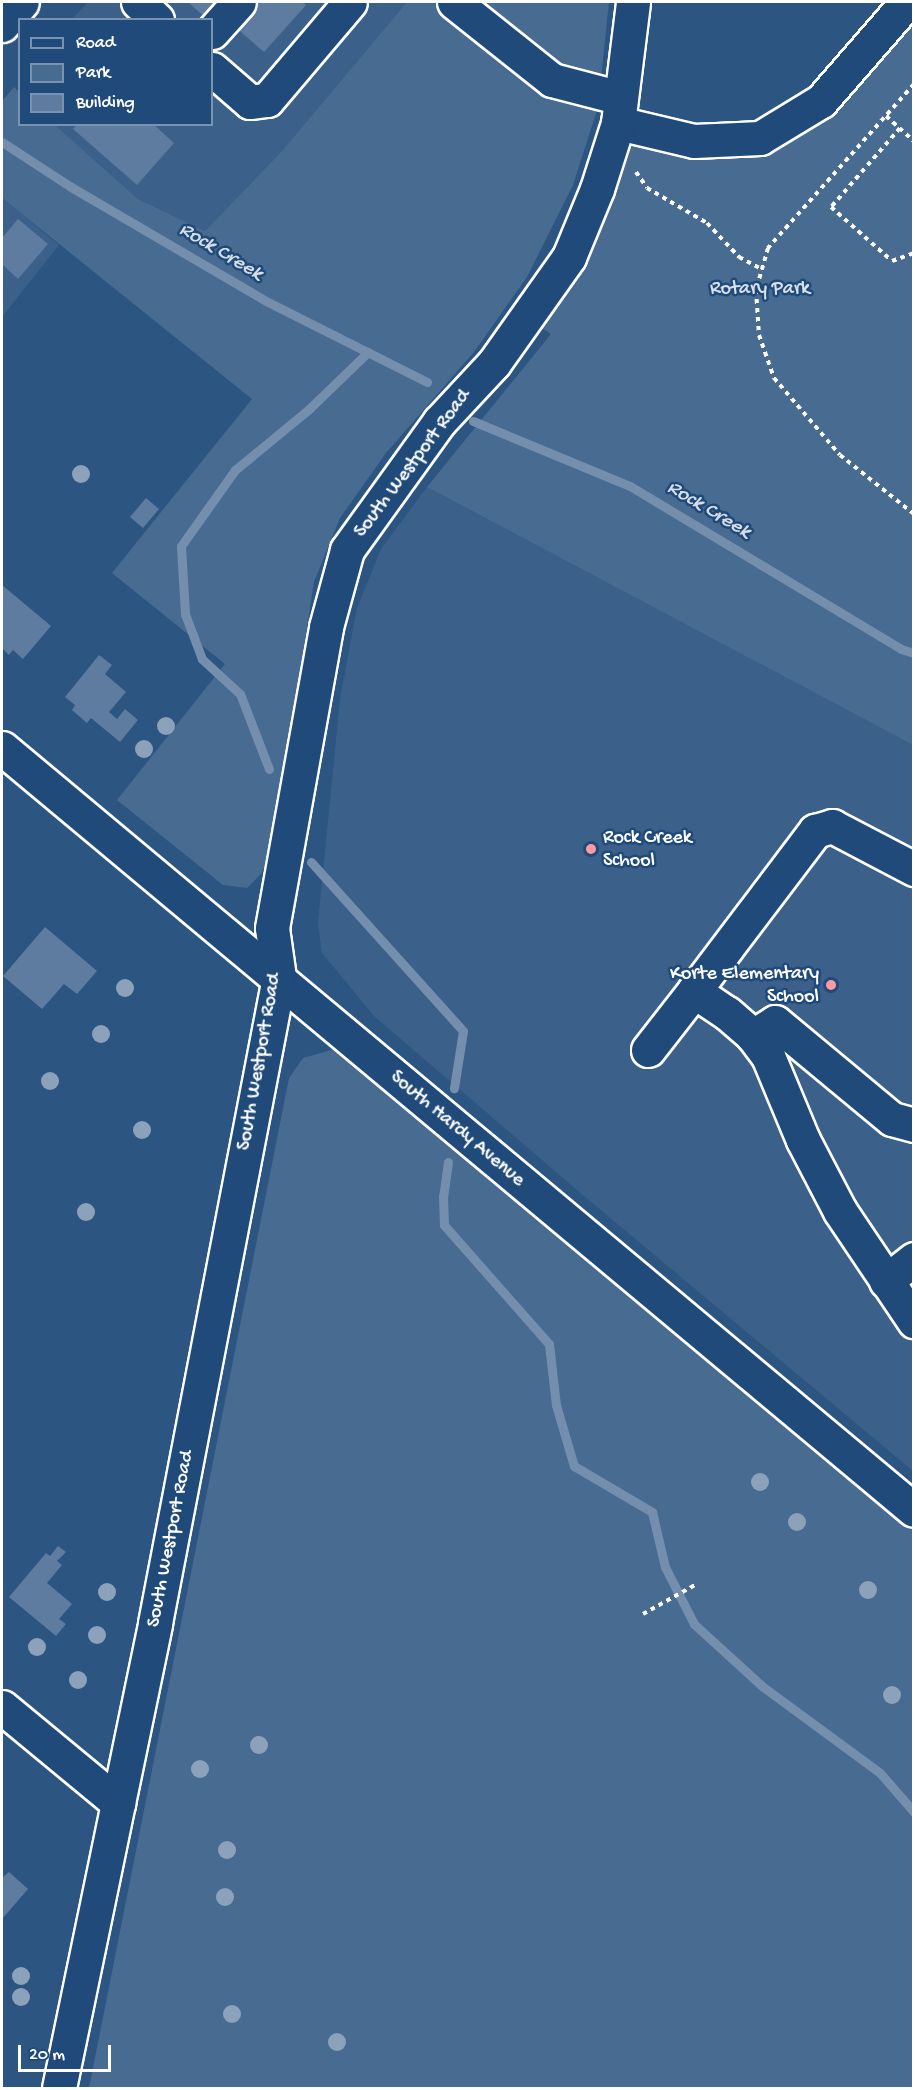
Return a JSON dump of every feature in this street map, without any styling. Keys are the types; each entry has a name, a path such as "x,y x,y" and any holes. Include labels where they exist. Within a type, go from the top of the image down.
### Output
{"street":[{"path":"2,25 22,2"},
{"path":"138,2 155,18"},
{"path":"213,31 239,2"},
{"path":"213,70 250,102 267,100 350,2"},
{"path":"454,2 552,80 625,116 694,141 760,138 821,101 907,2"},
{"name":"South Westport Road","path":"59,2088 118,1803 279,977 272,928 326,627 347,550 439,422 494,363 569,257 625,116 633,2"},
{"name":"South Hardy Avenue","path":"2,748 279,977 914,1510"},
{"path":"648,1050 815,831 832,826 914,869"},
{"path":"694,991 728,1012 753,1036 768,1056 803,1140 840,1211 914,1321"},
{"path":"753,1036 775,1022 892,1119 914,1125"},
{"path":"886,1281 914,1259"},
{"path":"2,1707 118,1803"}],"path":[{"path":"914,84 768,248 756,290 759,335 774,378 840,455 914,514"},
{"path":"625,116 631,165 647,188 707,224 739,257 762,269"},
{"path":"886,116 914,141"},
{"path":"900,128 831,207 892,261 914,253"},
{"path":"643,1614 697,1584"}],"shaded area":[{"path":"88,2 407,2 281,152 205,231 138,199 56,126 213,126 213,18 73,18"},
{"path":"2,198 59,245 2,317"},
{"name":"Rock Creek School","path":"427,487 913,745 913,1471 584,1196 374,1016 322,953 318,923 340,699 357,608 381,549"}],"green space":[{"path":"407,2 609,2 598,107 573,185 527,277 474,352 386,453 340,518 314,582 272,851 261,874 247,888 223,885 117,800 225,664 112,573 252,399 2,198 2,101 14,87 18,91 18,126 56,126 138,199 205,231 281,152"},
{"name":"Rotary Park","path":"913,2 913,745 427,487 551,334 527,318 618,123 760,138"},
{"path":"335,1049 913,1531 913,2088 89,2088 289,1078 303,1058"}],"building":[{"path":"188,2 222,2 206,18"},
{"path":"258,2 302,2 306,5 264,52 235,27"},
{"path":"75,126 155,126 174,143 137,185 73,129"},
{"path":"18,219 48,244 18,279 2,264 2,238"},
{"path":"146,498 159,509 143,528 130,517"},
{"path":"2,585 51,626 23,659 13,650 9,655 2,648"},
{"path":"99,655 112,665 105,674 126,692 109,712 117,719 125,709 138,720 120,742 91,718 87,723 72,710 75,705 65,697"},
{"path":"45,927 97,971 77,994 64,984 42,1009 3,976"},
{"path":"58,1546 66,1552 57,1561 62,1565 47,1583 72,1604 59,1619 66,1624 56,1636 9,1597 46,1553 50,1556"},
{"path":"9,1872 28,1889 2,1919 2,1878"}],"waterway":[{"name":"Rock Creek","path":"2,142 71,187 268,302 427,382"},
{"path":"269,769 240,694 202,659 185,614 181,546 235,470 309,409 368,352"},
{"name":"Rock Creek","path":"473,421 630,486 901,649 914,653"},
{"path":"311,862 463,1031 454,1088"},
{"path":"448,1162 443,1196 444,1225 549,1344 556,1405 574,1466 652,1512 665,1567 694,1624 762,1686 880,1773 914,1812"}],"place":[{"name":"Rock Creek School","path":"591,849"},
{"name":"Korte Elementary School","path":"831,985"}]}
